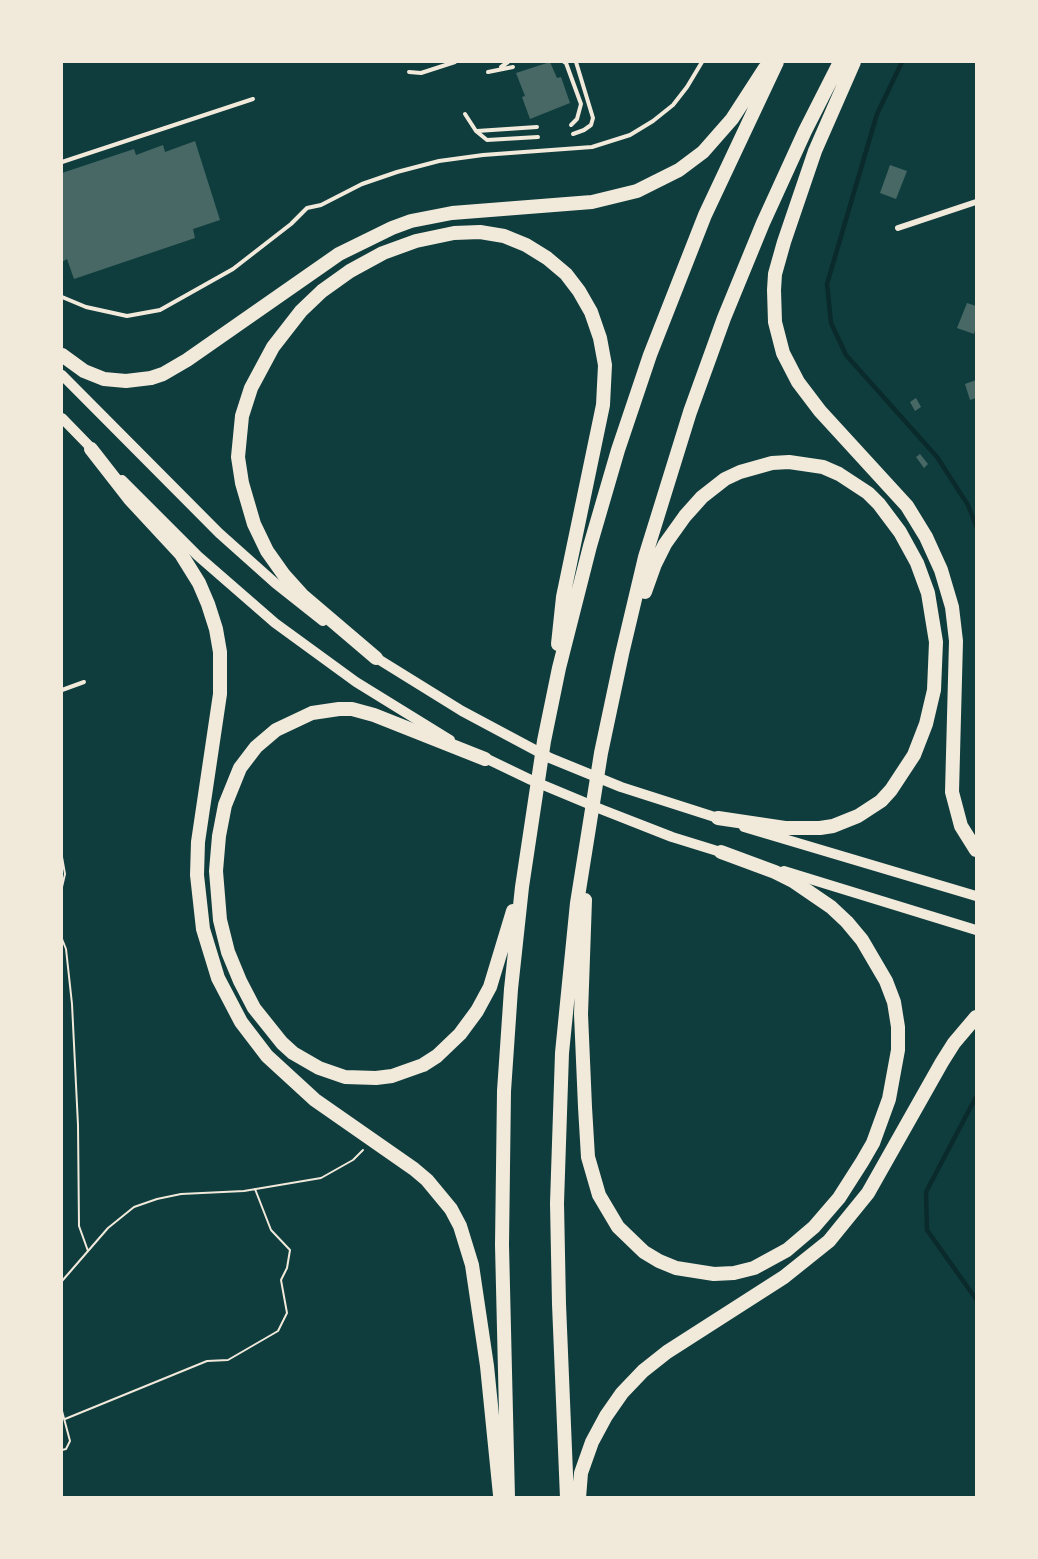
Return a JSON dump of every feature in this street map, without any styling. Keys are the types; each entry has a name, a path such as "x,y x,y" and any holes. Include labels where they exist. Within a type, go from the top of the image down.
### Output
{"highway":[{"path":"62,355 84,371 104,379 126,381 151,378 187,360 339,254 392,228 411,221 452,213 607,200 652,185 679,170 714,142 732,119 769,62"},
{"path":"508,1497 502,1245 503,1133 511,989 531,818 550,711 574,606 604,498 650,355 705,215 777,62"},
{"path":"567,1497 559,1294 558,1153 566,1003 585,847 605,732 645,557 703,374 763,223 805,131 840,62"},
{"path":"854,62 815,151 784,242 775,274 775,322 783,353 798,382 820,411 907,506 926,537 941,570 952,607 956,641 952,792 957,815 976,850"},
{"path":"376,658 302,596 284,575 263,544 249,511 240,470 239,430 244,409 257,374 281,334 300,311 335,281 383,253 416,241 454,232 492,234 515,240 537,251 557,266 573,283 585,300 596,325 605,364 605,393 601,418 563,597 554,693"},
{"path":"91,449 119,486 181,554 199,583 216,628 220,662 220,694 198,842 197,875 203,929 218,978 241,1022 267,1056 315,1100 414,1168 441,1195 460,1226 472,1265 501,1497"},
{"path":"605,732 641,604 655,564 671,534 702,497 725,479 740,472 772,463 789,462 823,467 839,474 868,493 890,518 909,547 932,611 936,650 934,690 926,724 914,755 899,780 881,801 858,816 833,826 796,829 718,819"},
{"path":"486,759 374,715 352,709 325,710 299,718 276,730 256,747 240,768 230,790 219,837 216,871 218,904 224,936 234,967 254,1008 271,1031 293,1053 306,1062 332,1073 359,1078 376,1078 392,1076 423,1065 443,1051 460,1034 487,993 514,906 528,841"},
{"path":"585,847 585,933 581,1032 586,1138 592,1177 599,1195 618,1227 644,1252 676,1268 714,1274 734,1273 754,1268 772,1259 801,1239 826,1215 873,1143 889,1099 898,1050 897,1018 886,981 862,940 847,922 831,907 793,881 722,852"},
{"path":"579,1497 581,1473 592,1442 622,1393 661,1356 784,1277 829,1241 868,1193 942,1062 976,1017"}],"main road":[{"path":"62,375 183,499 237,550 295,599 376,658 477,720 550,758 621,787 718,819 976,896"},
{"path":"62,418 180,539 268,618 376,696 442,735 486,759 610,814 672,837 976,930"}],"street":[{"path":"898,228 976,202"}],"lane":[{"path":"410,72 421,73 454,62"},
{"path":"500,68 508,62"},
{"path":"564,62 581,104 577,119 571,124"},
{"path":"573,134 584,130 591,124 593,118 576,62"},
{"path":"62,297 112,314 139,315 160,310 233,269 291,224 307,208 321,206 350,189 374,179 439,161 483,155 578,149 617,140 642,129 664,113 680,96 702,62"},
{"path":"488,72 513,67"},
{"path":"62,162 253,99"},
{"path":"465,114 476,131 487,140 538,137"},
{"path":"476,131 537,127"},
{"path":"62,690 84,682"}],"path":[{"path":"62,857 65,874 62,887"},
{"path":"62,939 66,949 72,1004 78,1125 79,1226 88,1251"},
{"path":"62,1281 108,1228 134,1207 181,1194 255,1189 321,1178 353,1160 374,1140"},
{"path":"65,1419 207,1361 228,1360 278,1331 287,1313 281,1280 287,1268 290,1250 271,1230 255,1189"},
{"path":"62,1411 70,1441 66,1449 62,1450"}],"building":[{"path":"550,62 557,78 561,77 570,103 530,119 522,97 525,96 516,73"},
{"path":"195,141 220,220 193,229 195,238 74,279 67,259 62,262 62,173 134,149 136,155 163,145 165,152"},
{"path":"890,165 907,171 896,199 880,193"},
{"path":"967,303 976,306 974,334 957,328"},
{"path":"976,380 976,398 970,400 965,384"},
{"path":"916,398 921,407 915,411 910,402"},
{"path":"920,454 928,464 924,468 916,457"}],"waterway":[{"path":"902,62 877,114 827,284 831,323 846,355 937,457 968,505 976,526"},
{"path":"976,1097 926,1192 927,1230 976,1299"}]}
